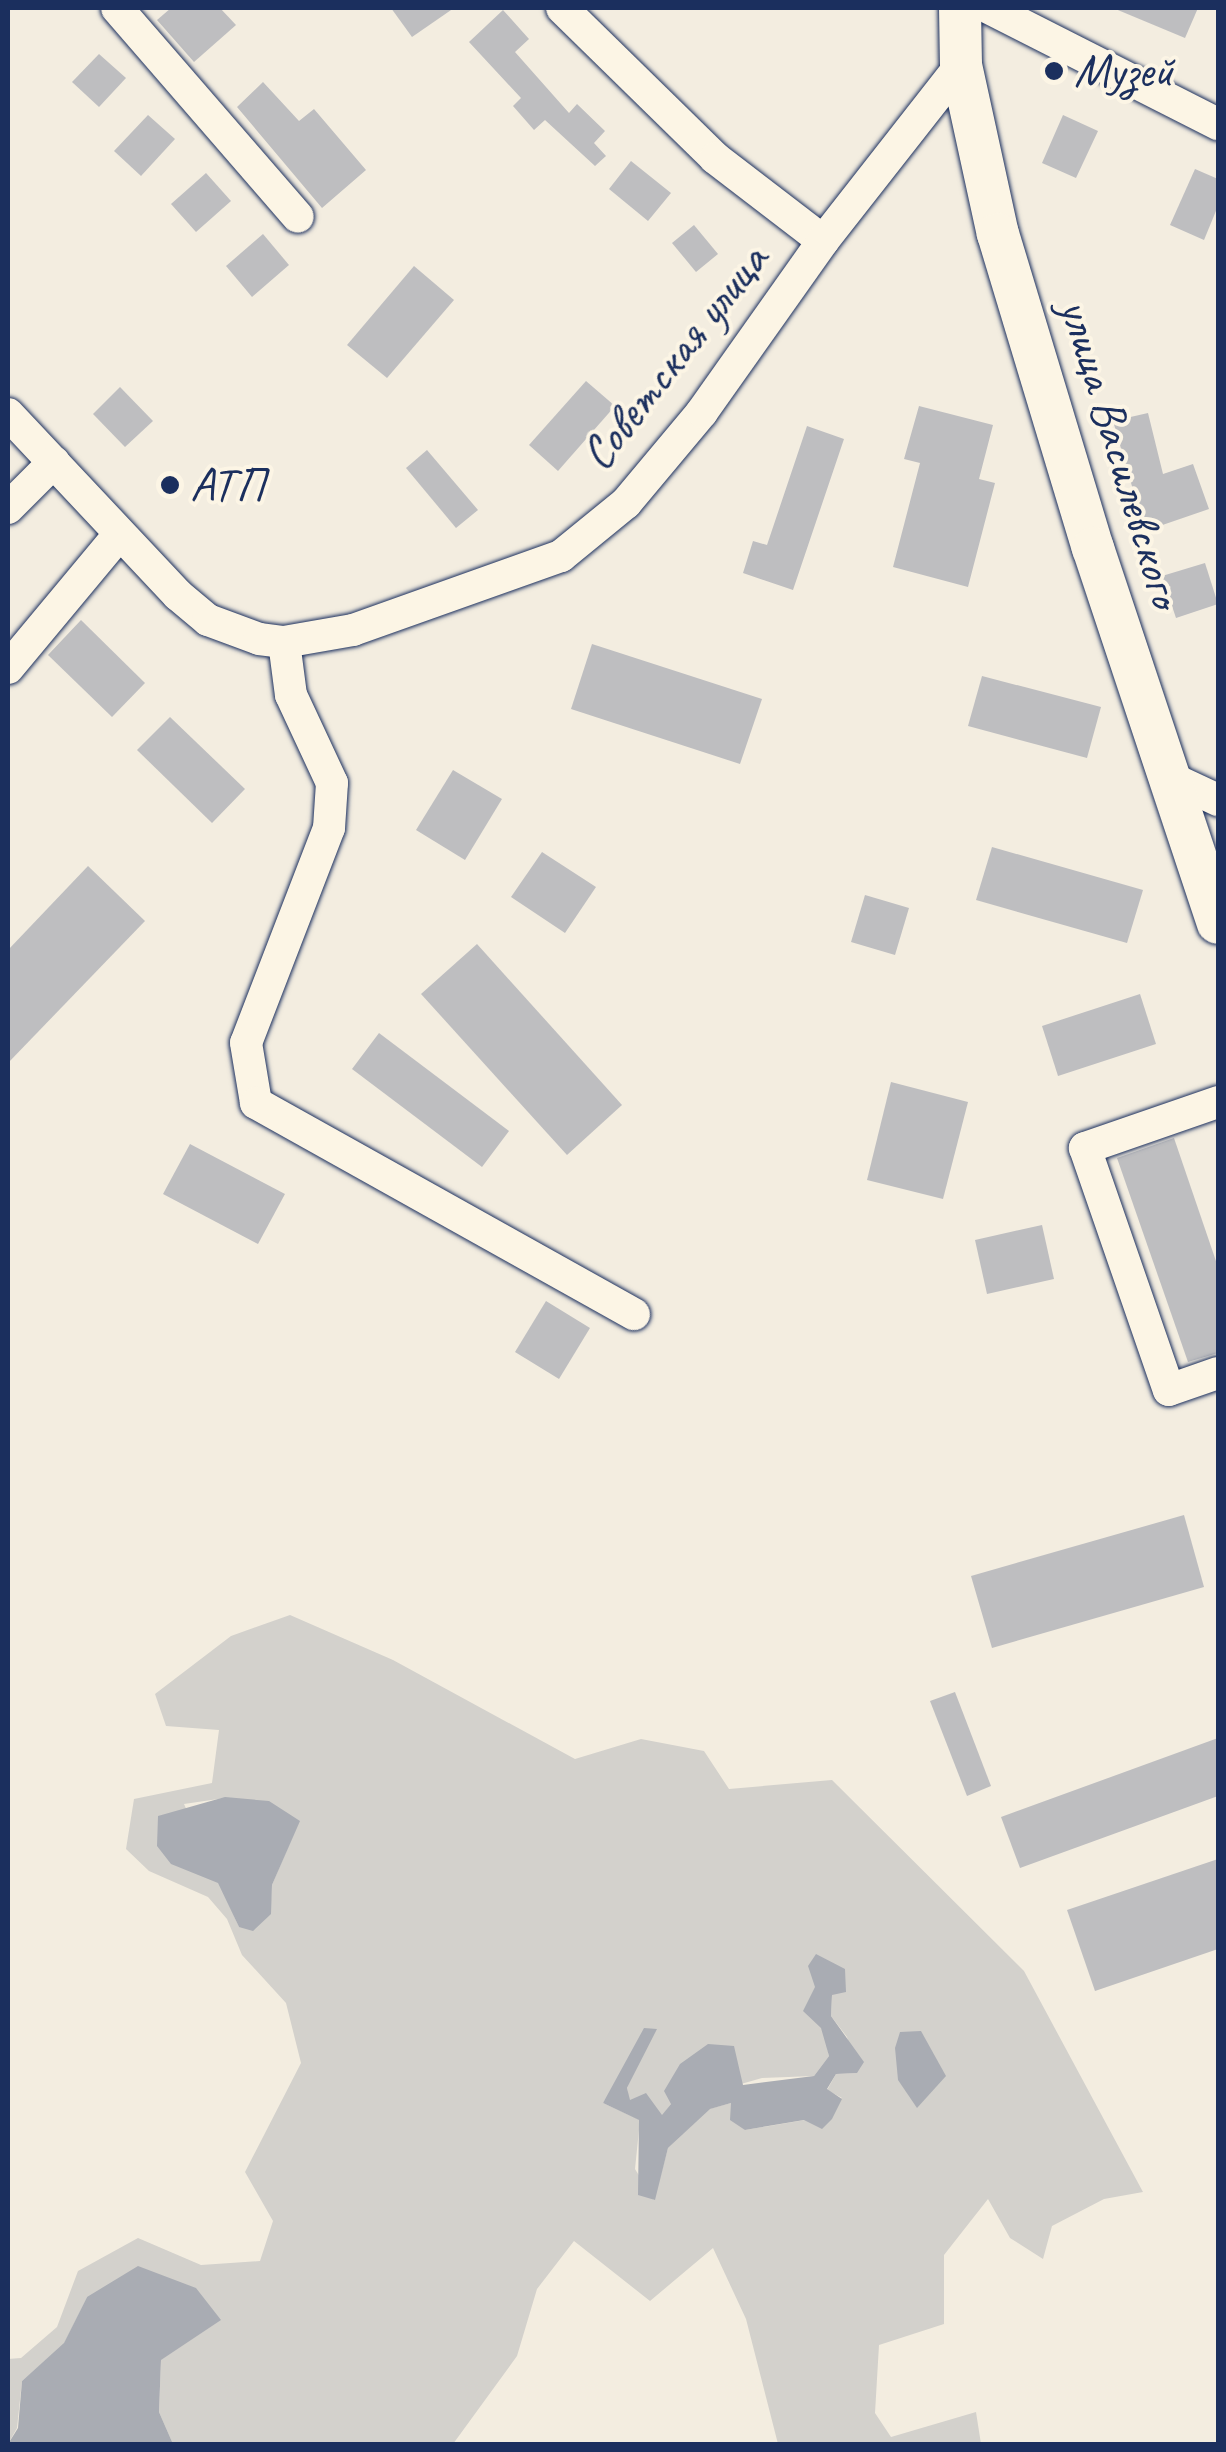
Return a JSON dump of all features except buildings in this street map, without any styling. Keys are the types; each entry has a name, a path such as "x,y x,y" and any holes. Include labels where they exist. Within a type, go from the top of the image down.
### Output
{"main road":[{"name":"улица Василевского","path":"960,8 961,65 998,234 1093,548 1218,923"}],"street":[{"path":"117,8 298,217"},
{"path":"562,8 715,158 823,241"},
{"path":"989,8 1218,124"},
{"name":"Советская улица","path":"8,414 118,536 208,620 284,642 353,630 561,556 626,503 689,427 823,241 961,65"},
{"path":"8,508 54,462"},
{"path":"8,668 118,536"},
{"path":"284,642 291,695 332,783 329,828 246,1043 256,1103 634,1314"},
{"path":"1172,779 1218,800"},
{"path":"1218,1102 1085,1148 1169,1390 1218,1373"}],"shaded area":[{"path":"290,1615 393,1660 575,1759 641,1739 704,1751 729,1789 832,1780 1024,1971 1143,2192 1104,2199 1052,2226 1043,2259 1010,2238 988,2199 944,2255 944,2324 879,2345 875,2413 891,2437 976,2412 981,2444 778,2444 746,2319 713,2248 650,2301 574,2241 537,2289 517,2356 453,2444 173,2444 159,2412 161,2360 87,2297 64,2344 22,2381 17,2428 8,2444 8,2359 21,2358 57,2327 78,2271 138,2238 201,2265 260,2261 273,2221 245,2172 301,2063 286,2003 242,1955 227,1919 208,1897 149,1871 126,1849 134,1799 212,1783 219,1730 166,1726 155,1694 231,1636","holes":["225,1798 268,1802 299,1821 272,1885 270,1914 239,1927 184,1804","815,1987 832,1995 831,2016 847,2037 857,2073 836,2074 827,2090 842,2098 805,2120 745,2130 731,2103 709,2109 668,2148 654,2200 635,2169 640,2120 603,2103 656,2029 627,2088 629,2101 662,2116 671,2104 762,2078 814,2076 829,2056"]},
{"path":"225,1797 269,1801 300,1821 272,1885 271,1914 253,1931 239,1927 218,1883 171,1864 157,1846 158,1816"},
{"path":"816,1954 845,1969 846,1992 832,1995 831,2016 864,2062 857,2073 836,2074 827,2089 842,2099 832,2119 822,2129 804,2120 745,2130 730,2120 731,2103 710,2109 668,2148 655,2200 638,2195 639,2120 603,2103 644,2028 657,2029 627,2088 630,2100 646,2093 662,2115 671,2104 664,2091 680,2064 708,2044 734,2046 743,2085 814,2076 829,2056 821,2028 803,2011 815,1987 808,1966"},
{"path":"921,2031 946,2076 917,2108 898,2080 895,2048 900,2032"},
{"path":"138,2266 196,2288 221,2320 161,2360 159,2412 173,2444 8,2444 18,2428 22,2381 64,2343 87,2297"}],"place":[{"name":"Музей","path":"1054,71"},
{"name":"АТП","path":"170,485"}]}
